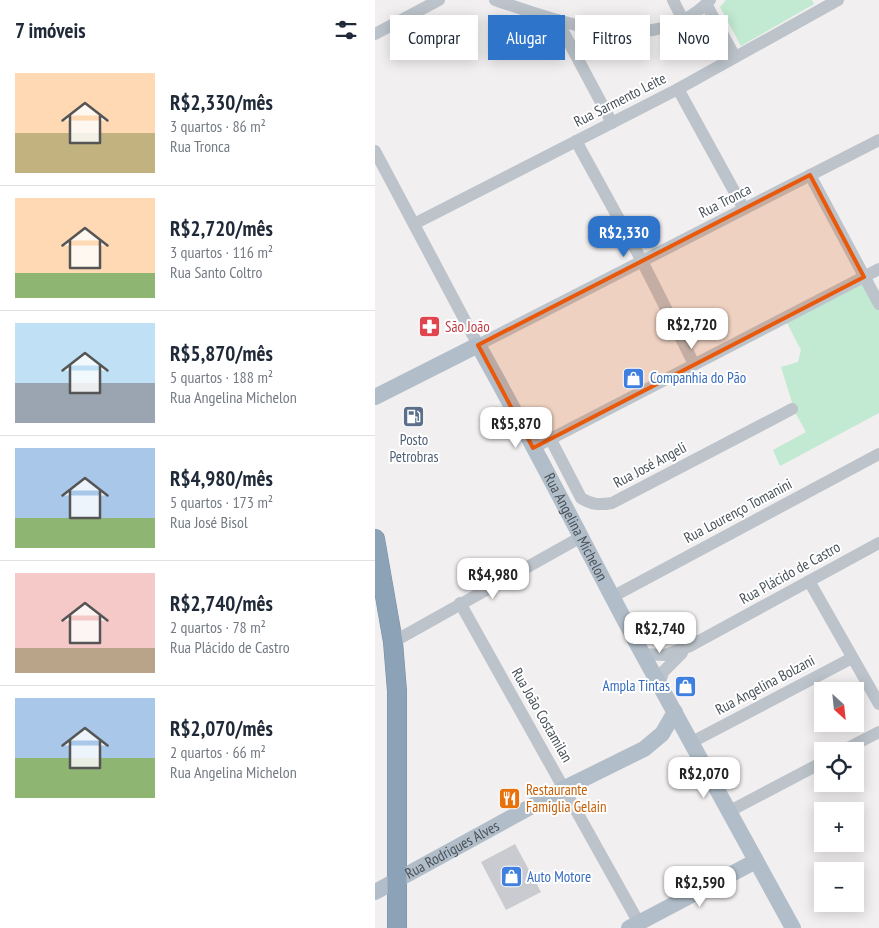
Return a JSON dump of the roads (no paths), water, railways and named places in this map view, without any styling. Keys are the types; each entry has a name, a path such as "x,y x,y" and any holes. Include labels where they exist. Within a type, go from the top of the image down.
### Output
{"highway":[{"path":"375,539 393,642 397,742 397,928"}],"main road":[{"path":"375,397 478,345"},
{"name":"Rua Angelina Michelon","path":"478,345 728,812 793,928"},
{"name":"Rua Rodrigues Alves","path":"375,892 565,788 644,749 662,734 675,712"},
{"path":"634,925 756,861"}],"street":[{"path":"375,34 425,5 439,0"},
{"path":"495,0 542,15"},
{"path":"673,0 680,15"},
{"name":"Rua Sarmento Leite","path":"414,224 678,89 838,0"},
{"path":"690,15 708,2 735,57"},
{"path":"565,22 615,31 640,32 660,28"},
{"path":"565,35 612,123"},
{"path":"678,89 744,209"},
{"name":"Rua Tronca","path":"478,345 879,140"},
{"path":"576,141 642,261 694,364"},
{"name":"Rua Angelina Michelon","path":"375,151 478,345"},
{"path":"811,175 879,304"},
{"path":"533,448 879,269"},
{"name":"Rua José Angeli","path":"550,438 581,498 589,504 601,505 613,503 792,409"},
{"name":"Rua Lourenço Tomanini","path":"612,597 879,454"},
{"path":"393,642 581,537"},
{"name":"Rua Plácido de Castro","path":"643,654 665,656 689,646 879,542"},
{"path":"809,581 879,704"},
{"name":"Rua João Costamilan","path":"460,603 565,788 634,925"},
{"name":"Rua Plácido de Castro","path":"659,682 663,672 671,662 689,646"},
{"name":"Rua Angelina Bolzani","path":"692,742 853,658"},
{"path":"860,742 879,732"},
{"path":"728,812 814,767"}],"place":[{"name":"São João","path":"429,327"},
{"name":"Companhia do Pão","path":"634,378"},
{"name":"Posto Petrobras","path":"414,417"},
{"name":"Ampla Tintas","path":"686,686"},
{"name":"Restaurante Famiglia Gelain","path":"510,799"},
{"name":"Auto Motore","path":"511,877"}]}
